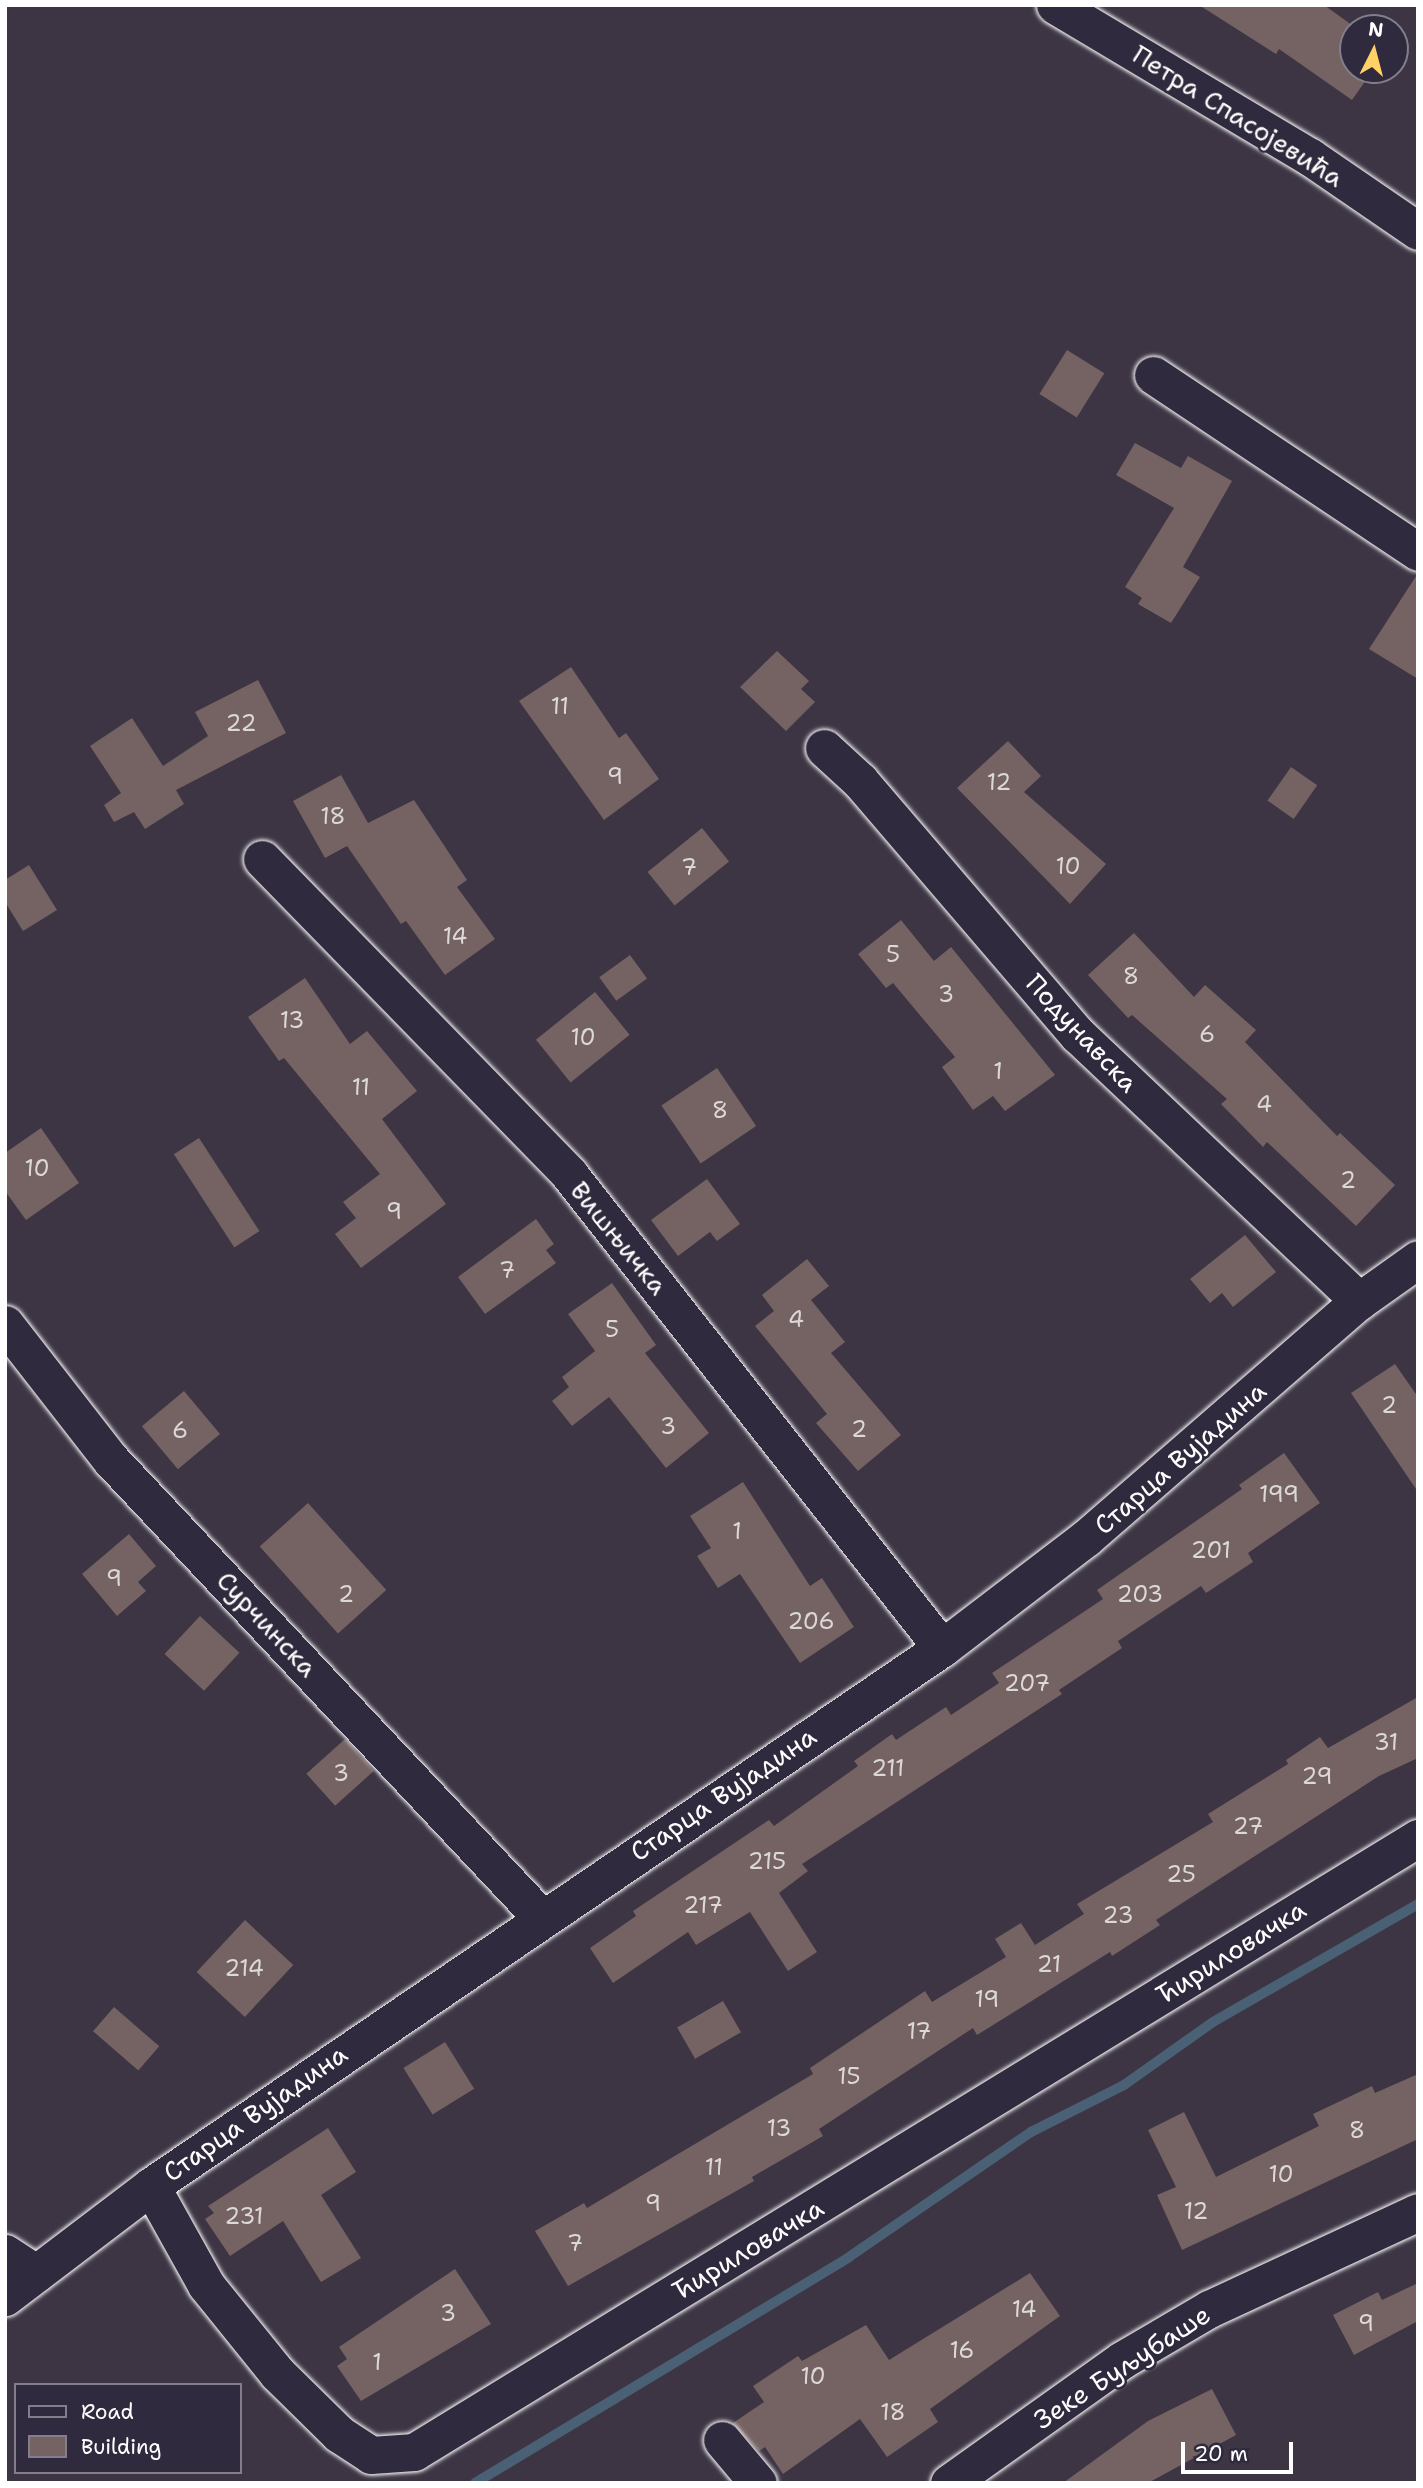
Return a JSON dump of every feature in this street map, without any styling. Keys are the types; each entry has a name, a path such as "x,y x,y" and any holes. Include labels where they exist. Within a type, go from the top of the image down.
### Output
{"street":[{"name":"Петра Спасојевића","path":"1055,5 1310,157 1418,232"},
{"path":"1153,374 1418,552"},
{"name":"Подунавска","path":"824,748 860,781 1078,1035 1359,1301"},
{"name":"Вишњичка","path":"262,859 569,1174 942,1647"},
{"name":"Старца Вујадина","path":"5,2297 151,2186 540,1916 942,1647 1086,1538 1359,1301 1415,1267"},
{"name":"Сурчинска","path":"5,1324 111,1460 540,1916"},
{"name":"Ћириловачка","path":"151,2186 206,2284 277,2373 339,2434 371,2455 414,2452 1418,1838"},
{"name":"Зеке Буљубаше","path":"949,2483 1122,2360 1209,2309 1418,2212"},
{"path":"5,2253 36,2273"},
{"path":"722,2440 758,2483"}],"building":[{"path":"1199,5 1324,5 1339,16 1339,84 1363,84 1352,100 1279,49 1276,54"},
{"path":"1067,350 1104,373 1077,417 1039,394"},
{"path":"1135,443 1181,468 1188,456 1232,481 1183,567 1200,577 1171,623 1138,604 1142,598 1125,587 1174,508 1116,475"},
{"path":"1418,573 1418,679 1369,649"},
{"path":"777,651 809,681 801,689 815,702 786,731 740,687"},
{"path":"571,667 619,738 626,733 659,779 604,820 519,701"},
{"path":"258,680 286,733 176,790 184,804 145,829 134,812 114,822 104,805 121,793 90,746 132,718 163,766 208,736 195,712"},
{"path":"1008,741 1041,776 1024,792 1106,864 1070,904 957,788"},
{"path":"1291,767 1317,785 1294,819 1267,801"},
{"path":"341,775 368,823 414,800 467,880 457,887 495,939 445,975 406,921 401,924 347,846 325,858 293,801"},
{"path":"702,828 729,861 675,905 648,872"},
{"path":"29,865 57,910 23,931 5,902 5,880"},
{"path":"901,920 934,961 951,947 1055,1075 1005,1111 993,1096 973,1110 942,1067 955,1057 893,983 886,988 858,954"},
{"path":"1134,933 1194,997 1205,985 1256,1030 1245,1042 1337,1136 1340,1133 1395,1185 1356,1226 1267,1142 1263,1147 1221,1104 1227,1099 1132,1015 1128,1018 1088,975"},
{"path":"630,955 647,978 616,1001 599,977"},
{"path":"305,978 350,1044 367,1031 417,1091 382,1119 446,1204 361,1268 335,1234 356,1218 343,1202 380,1174 284,1058 279,1061 248,1017"},
{"path":"595,992 630,1035 571,1083 536,1040"},
{"path":"717,1068 756,1126 701,1163 661,1105"},
{"path":"41,1128 79,1183 26,1220 5,1191 5,1153"},
{"path":"199,1138 259,1231 234,1247 174,1154"},
{"path":"707,1179 740,1224 717,1241 710,1232 678,1256 651,1220"},
{"path":"536,1219 554,1244 546,1250 556,1263 485,1314 458,1277"},
{"path":"1245,1235 1276,1272 1233,1307 1222,1293 1210,1303 1190,1279"},
{"path":"807,1259 829,1286 811,1300 845,1342 831,1353 901,1435 858,1471 816,1423 827,1414 755,1326 774,1311 762,1295"},
{"path":"612,1283 656,1345 645,1353 709,1433 666,1468 609,1397 572,1426 552,1401 569,1387 562,1377 595,1351 568,1314"},
{"path":"1395,1364 1418,1397 1418,1492 1351,1393"},
{"path":"184,1391 220,1434 178,1469 142,1426"},
{"path":"1284,1453 1320,1503 1248,1553 1253,1562 1206,1593 1201,1586 1118,1641 1122,1648 1059,1690 1062,1694 802,1864 808,1871 779,1893 817,1952 788,1971 750,1912 696,1945 688,1932 613,1983 590,1948 636,1916 633,1911 769,1820 774,1826 858,1766 854,1761 892,1734 896,1740 946,1707 951,1715 999,1683 992,1673 1103,1599 1097,1590 1242,1489 1239,1485"},
{"path":"743,1482 810,1586 822,1578 854,1627 800,1663 740,1574 718,1588 697,1556 711,1548 690,1516"},
{"path":"308,1503 386,1590 338,1633 260,1546"},
{"path":"129,1534 156,1566 138,1582 146,1591 117,1616 82,1574"},
{"path":"200,1616 239,1653 204,1691 165,1654"},
{"path":"1418,1697 1418,1758 1379,1776 1156,1920 1160,1925 1112,1956 1110,1952 977,2035 973,2028 819,2129 823,2136 752,2177 754,2181 568,2286 535,2231 584,2203 587,2208 813,2074 810,2068 925,1991 932,2002 1006,1957 995,1939 1021,1923 1035,1945 1084,1914 1077,1904 1213,1822 1208,1814 1288,1764 1286,1760 1320,1737 1328,1748"},
{"path":"345,1739 374,1771 335,1806 306,1774"},
{"path":"245,1920 293,1965 245,2017 197,1972"},
{"path":"723,2001 741,2032 695,2059 677,2028"},
{"path":"114,2007 159,2046 138,2071 93,2031"},
{"path":"445,2042 474,2089 433,2115 403,2068"},
{"path":"1418,2074 1418,2139 1182,2250 1157,2195 1176,2187 1148,2130 1184,2112 1216,2177 1319,2126 1313,2114 1372,2086 1375,2093"},
{"path":"328,2128 356,2172 321,2195 361,2258 321,2282 283,2221 230,2256 205,2219 214,2213 208,2206"},
{"path":"455,2269 491,2324 361,2401 337,2366 347,2359 339,2347"},
{"path":"1030,2273 1060,2316 930,2409 938,2422 887,2457 860,2419 783,2474 765,2447 759,2451 733,2423 764,2402 753,2386 798,2356 802,2361 866,2325 889,2360"},
{"path":"1418,2283 1418,2321 1354,2355 1333,2315 1378,2292 1382,2300"},
{"path":"1212,2389 1236,2435 1148,2483 1063,2483 1148,2421"}],"waterway":[{"path":"475,2483 849,2257 1031,2132 1124,2085 1213,2022 1418,1904"}]}
